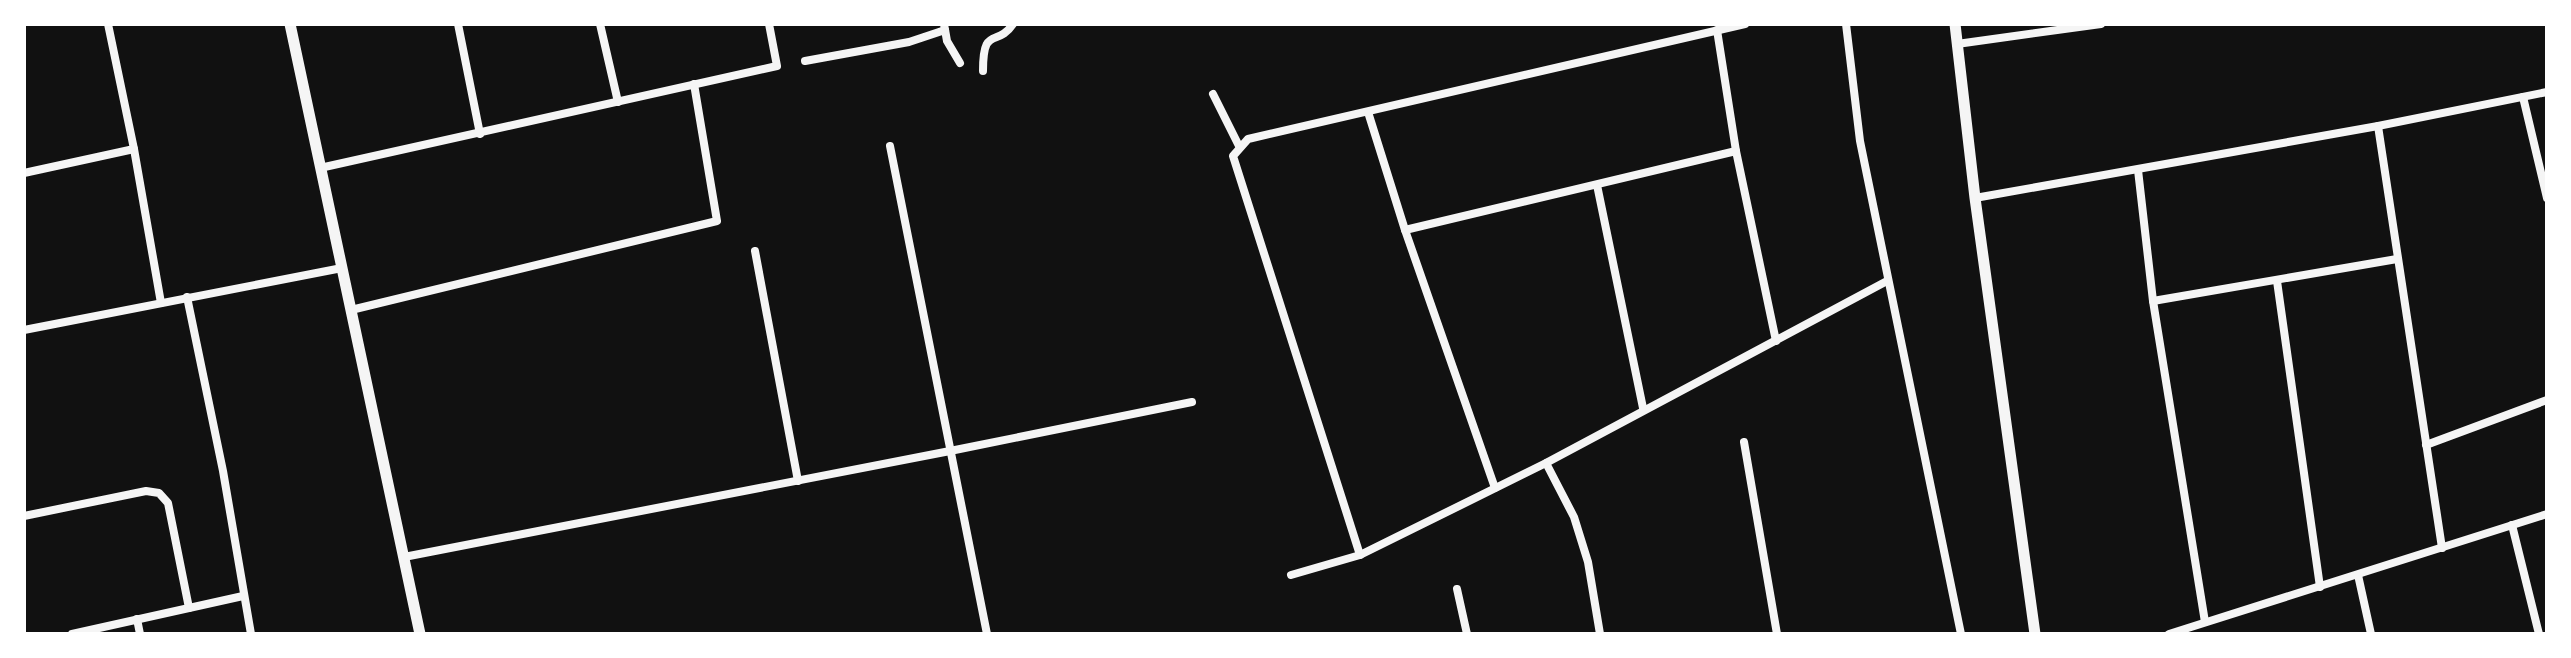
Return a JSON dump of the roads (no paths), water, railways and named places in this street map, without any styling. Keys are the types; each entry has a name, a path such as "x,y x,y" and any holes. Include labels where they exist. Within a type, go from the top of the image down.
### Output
{"street":[{"path":"108,24 161,303"},
{"path":"290,24 420,634"},
{"path":"458,24 480,134"},
{"path":"600,24 618,102"},
{"path":"320,168 777,66 769,24"},
{"path":"983,71 983,49 992,37 1008,31 1013,24"},
{"path":"1360,555 1233,156 1239,146 1248,139 1745,24"},
{"path":"1846,24 1860,141 1961,634"},
{"path":"1955,24 1975,198 2035,634"},
{"path":"1957,44 2101,24"},
{"path":"805,61 909,42 944,27 947,41 960,63"},
{"path":"1717,30 1736,151 1776,341"},
{"path":"351,310 717,221 694,84"},
{"path":"1975,198 2378,126 2547,92"},
{"path":"1213,94 1239,146"},
{"path":"2523,97 2547,198"},
{"path":"1368,112 1405,230 1495,488"},
{"path":"2378,126 2442,548"},
{"path":"890,146 987,634"},
{"path":"24,173 134,149"},
{"path":"1405,230 1736,151"},
{"path":"2138,170 2153,301 2205,622"},
{"path":"1597,185 1643,408"},
{"path":"755,251 798,481"},
{"path":"2153,301 2397,259"},
{"path":"24,330 342,268"},
{"path":"1291,575 1360,555 1546,463 1643,408 1887,281"},
{"path":"2277,281 2320,587"},
{"path":"187,297 223,471 251,634"},
{"path":"2426,445 2547,400"},
{"path":"404,557 1192,402"},
{"path":"1744,442 1777,634"},
{"path":"1546,463 1576,524 1588,562 1600,634"},
{"path":"24,516 146,491 159,493 168,503 189,608"},
{"path":"2174,633 2547,514"},
{"path":"2512,525 2539,634"},
{"path":"2358,575 2371,634"},
{"path":"1457,589 1467,634"},
{"path":"72,634 243,596"},
{"path":"137,619 140,634"}]}
